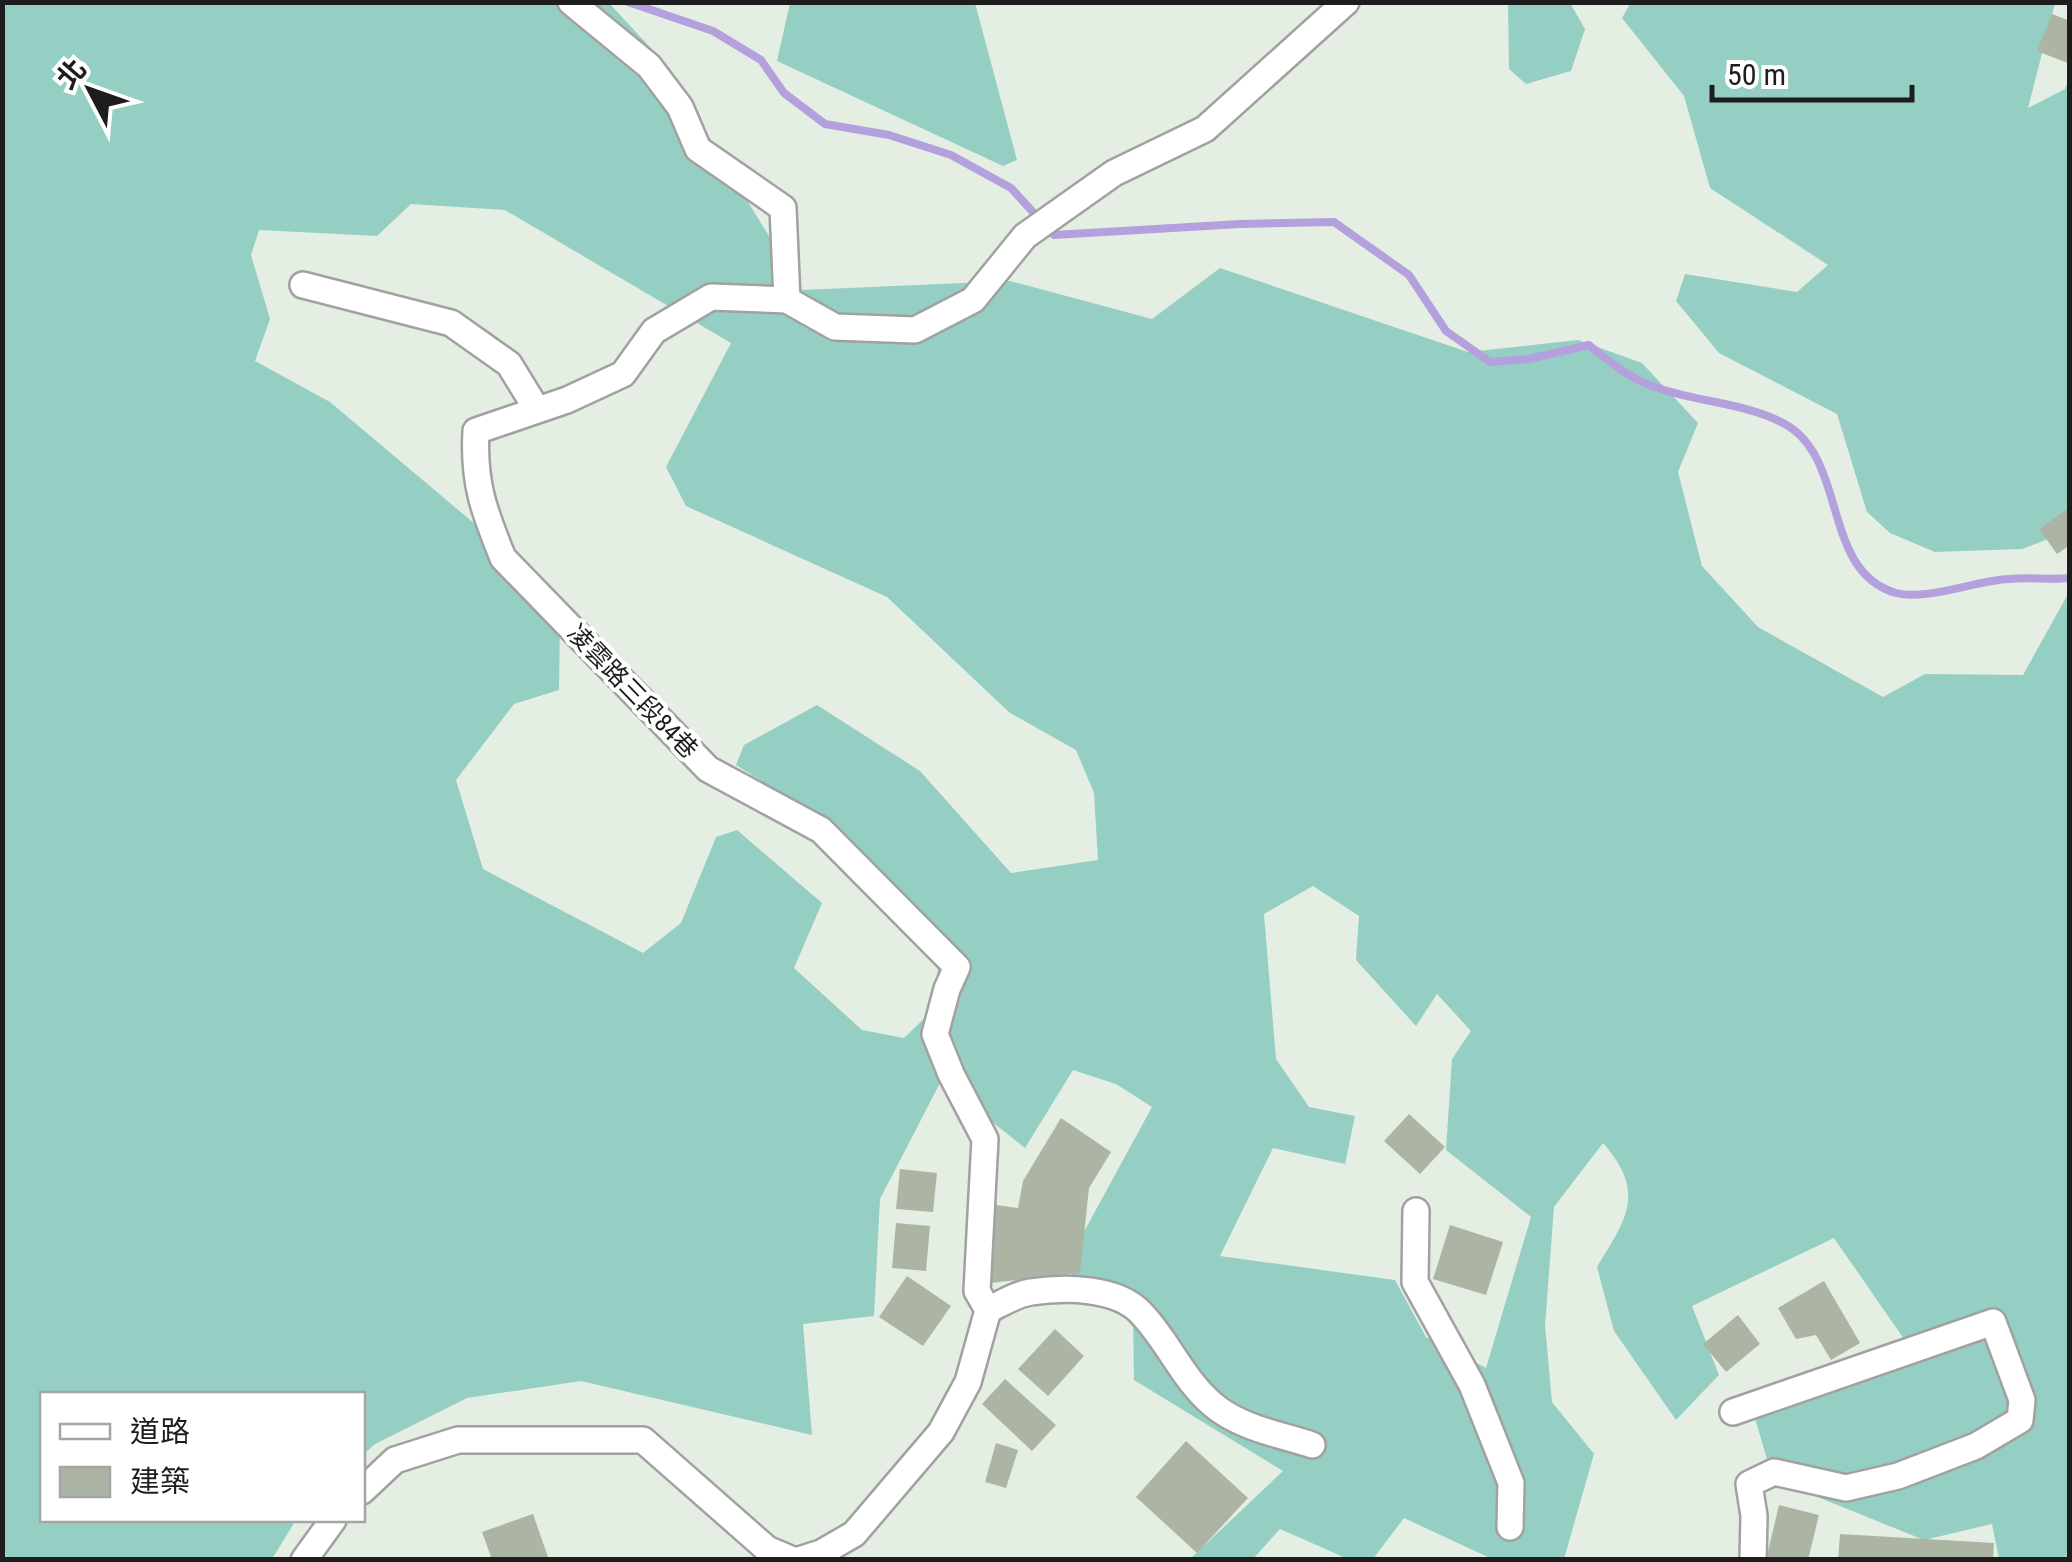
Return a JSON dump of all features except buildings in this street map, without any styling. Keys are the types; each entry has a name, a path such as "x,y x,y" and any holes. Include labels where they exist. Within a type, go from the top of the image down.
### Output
{"street":[{"path":"570,2 650,66 680,107 698,149 783,208 786,300 835,328 916,330 974,300 1029,234 1114,173 1205,128 1346,2"},
{"path":"303,285 451,324 509,364 536,408"},
{"name":"凌雲路三段84巷","path":"365,1488 395,1460 458,1440 643,1440 767,1549 796,1560 821,1553 854,1534 941,1432 968,1382 988,1310 977,1291 985,1140 951,1074 936,1034 957,967 820,830 708,770 503,558 486,516 474,470 476,431 566,400 623,374 654,331 712,297 786,300"},
{"path":"1416,1210 1415,1282 1472,1384 1511,1483 1510,1528"},
{"path":"988,1310 1027,1292 1062,1290 1116,1295 1140,1312 1183,1374 1213,1406 1240,1422 1312,1445"},
{"path":"1733,1412 1993,1322 2022,1400 2020,1420 1976,1446 1898,1476 1846,1488 1774,1472 1750,1484 1753,1560"},
{"path":"304,1560 332,1522"}],"shaded area":[{"path":"1631,2 2055,3 2028,108 2065,89 2069,78 2069,531 2022,549 1935,552 1890,533 1867,512 1837,414 1719,353 1676,301 1685,274 1797,292 1828,265 1710,188 1684,96 1622,18"},
{"path":"3,3 609,3 659,57 802,290 1010,281 1152,319 1220,268 1468,352 1578,340 1642,363 1698,423 1678,472 1702,566 1758,627 1883,697 1925,674 2023,675 2069,592 2069,1559 1999,1559 1992,1524 1924,1540 1773,1479 1748,1395 1904,1339 1834,1238 1692,1306 1719,1375 1676,1420 1614,1331 1597,1267 1623,1220 1628,1192 1617,1161 1603,1143 1554,1207 1545,1326 1552,1402 1594,1454 1564,1559 1492,1559 1404,1518 1373,1559 1348,1559 1280,1529 1253,1559 1190,1559 1283,1471 1134,1380 1133,1309 1063,1270 1152,1107 1116,1084 1073,1070 1025,1148 941,1081 880,1199 874,1316 803,1324 812,1435 581,1381 467,1398 375,1444 365,1453 365,1392 40,1392 40,1522 295,1522 272,1559 3,1560","holes":["411,204 505,210 731,343 666,467 686,506 887,597 1010,713 1076,750 1094,793 1098,860 1011,873 920,771 817,705 744,745 736,765 794,802 938,964 935,1008 904,1038 862,1030 794,968 822,903 737,830 716,837 681,923 643,953 483,869 456,780 514,704 559,690 560,619 488,535 330,402 255,361 270,319 251,255 259,230 377,236","1313,886 1359,916 1356,960 1416,1026 1437,994 1471,1031 1452,1059 1446,1150 1531,1217 1486,1368 1426,1337 1395,1280 1220,1256 1273,1148 1345,1164 1355,1116 1309,1107 1276,1059 1264,914"]},
{"path":"790,3 975,3 1017,160 1003,166 777,61"},
{"path":"1508,3 1570,3 1585,29 1571,71 1526,84 1509,69"}],"waterway":[{"path":"628,2 713,31 761,60 784,93 825,124 889,135 951,155 1011,188 1054,235 1334,222 1409,275 1446,331 1490,362 1529,359 1589,345 1611,363 1652,386 1768,416 1804,439 1818,461 1844,539 1856,562 1872,581 1896,593 1922,594 1997,580 2070,578"}]}
